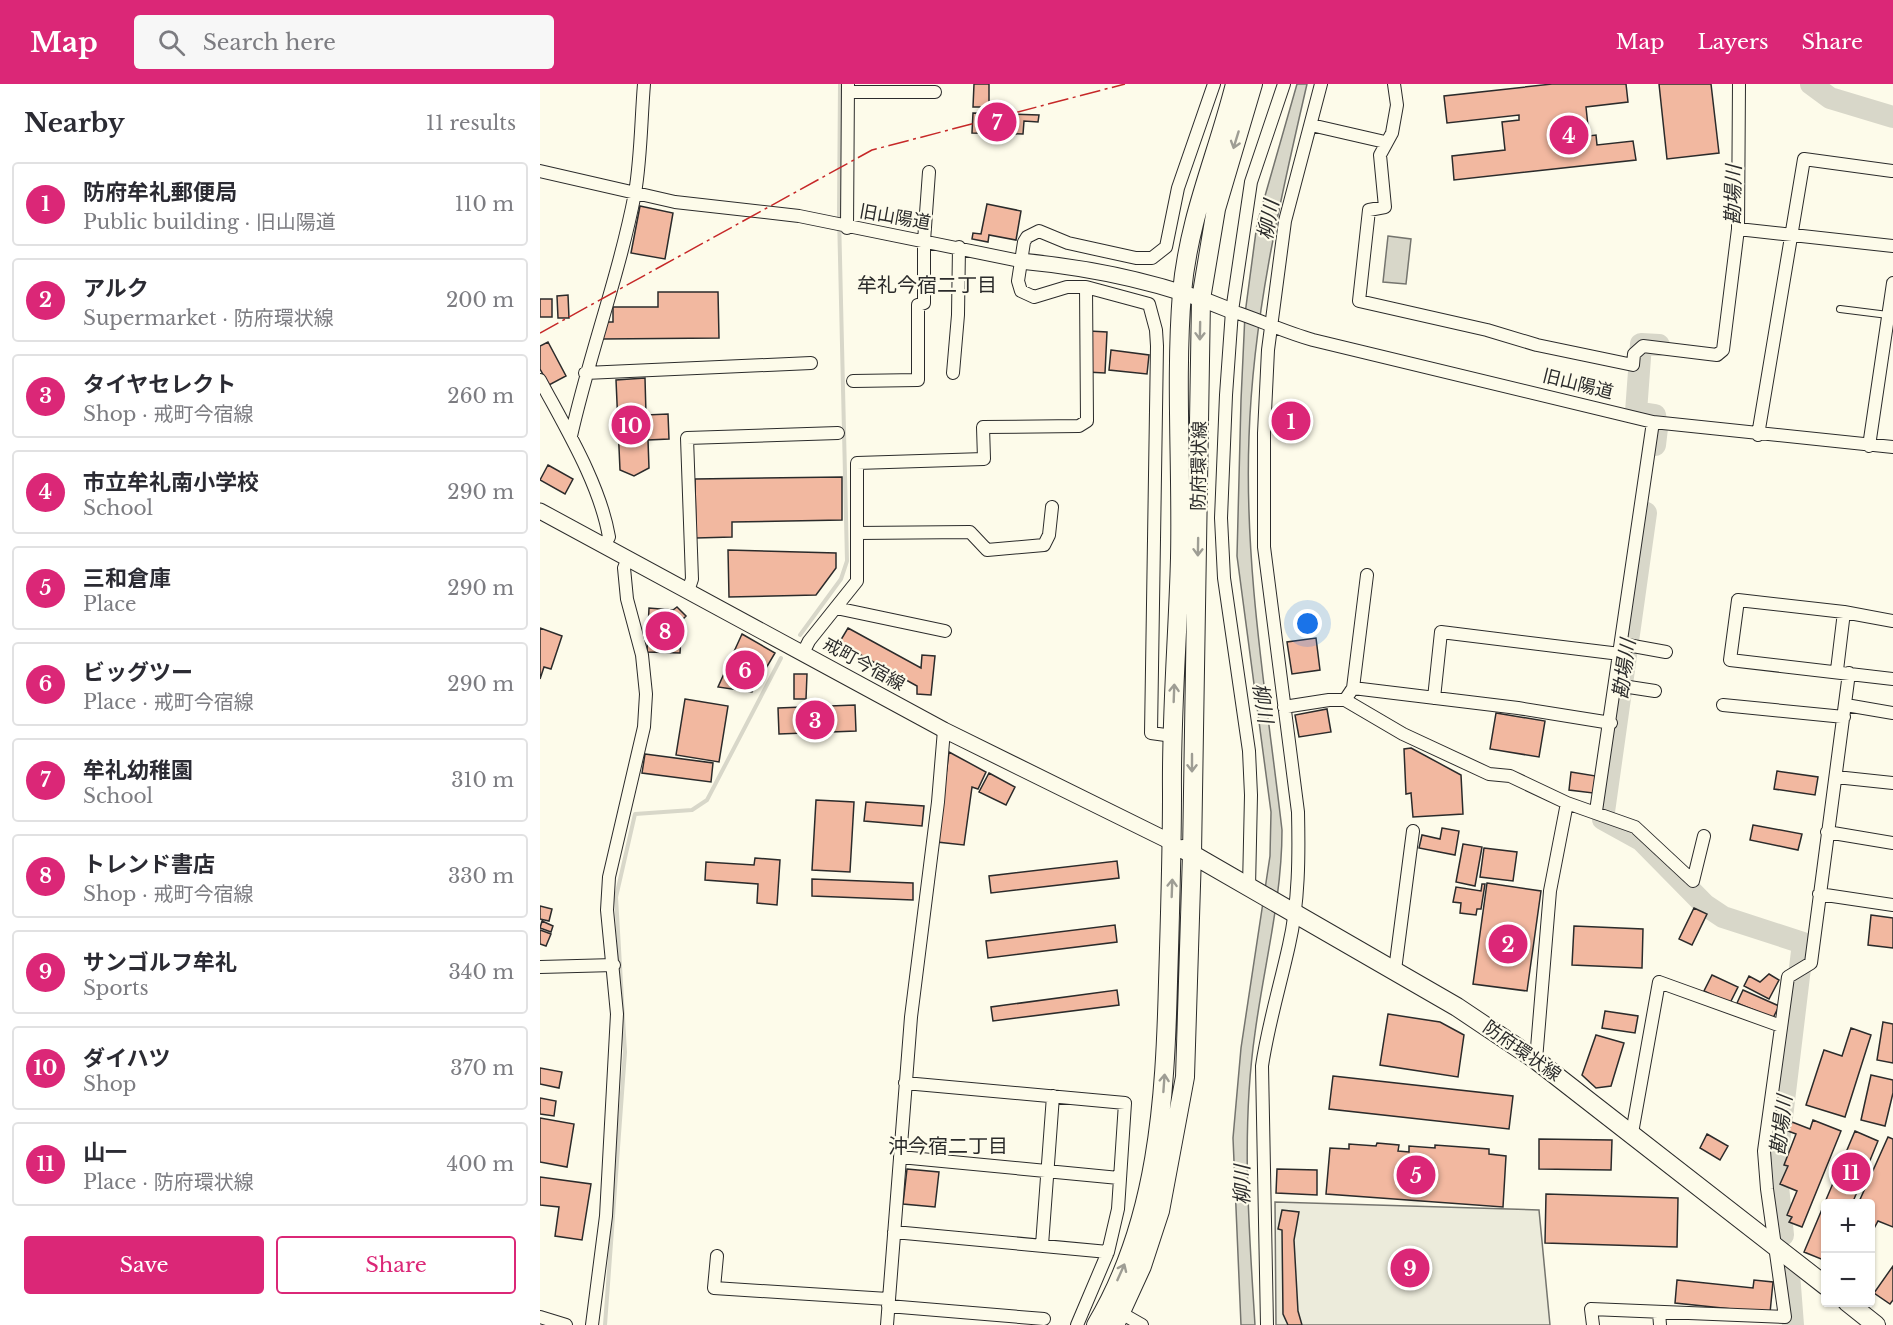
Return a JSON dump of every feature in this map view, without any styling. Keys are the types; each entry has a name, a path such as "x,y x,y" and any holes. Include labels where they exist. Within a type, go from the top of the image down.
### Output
{"main road":[{"name":"防府環状線","path":"1096,1325 1127,1260 1144,1208 1158,1147 1166,1045 1173,843 1173,736 1180,558 1182,292 1193,220 1235,84"},
{"name":"防府環状線","path":"1118,1319 1160,1211 1179,1119 1185,1077 1192,854 1201,299 1216,208 1253,84"},
{"name":"防府環状線","path":"1173,843 1457,1007 1536,1060 1821,1282"},
{"path":"1853,1307 1876,1325"}],"street":[{"path":"571,436 585,373 618,262 635,192 645,84"},
{"path":"1173,736 1150,733 1156,330 1149,304 1086,287 1067,287 1034,297 1027,295 1018,281 1020,261 1027,237 1039,231 1068,243 1136,258 1152,258 1166,247 1178,188 1214,84"},
{"path":"1253,890 1249,752 1224,578 1221,518 1236,312 1251,182 1284,84"},
{"path":"1267,1325 1262,1066 1268,1029 1289,944 1289,910 1299,855 1298,812 1264,547 1267,324 1286,213 1321,84"},
{"path":"1394,84 1395,114 1392,133 1385,142 1380,155 1384,207 1369,210 1359,301 1487,330 1537,345 1633,365 1634,354 1643,346 1717,355 1723,350 1738,229 1739,84"},
{"path":"847,228 848,88 935,92"},
{"path":"1311,124 1385,142"},
{"path":"1758,435 1789,236 1804,159 1892,171"},
{"name":"旧山陽道","path":"540,171 675,202 799,216 847,228 959,247 1020,261 1098,270 1164,285 1267,324 1653,422 1758,435 1893,447"},
{"path":"854,381 918,380 918,305 924,303 924,242 929,172"},
{"path":"1738,229 1893,246"},
{"path":"953,373 958,315 959,247"},
{"path":"1869,446 1893,283"},
{"path":"803,653 809,641 857,581 856,463 984,459 983,427 1079,426 1086,421 1086,287"},
{"path":"585,373 811,363"},
{"path":"540,380 571,436 607,526 609,537 604,545"},
{"path":"1596,811 1611,723 1653,422"},
{"path":"688,591 692,579 687,438 838,433"},
{"path":"858,533 970,532 987,550 1044,545 1049,535 1052,507"},
{"name":"戒町今宿線","path":"540,511 944,730 1173,843"},
{"path":"592,1325 606,1216 617,1014 607,910 609,877 644,727 646,694 642,655 627,599 624,567 628,558"},
{"path":"1346,700 1353,688 1367,575"},
{"path":"1893,621 1844,612 1738,600 1730,660 1893,679"},
{"path":"836,608 945,631"},
{"path":"1593,1325 1591,1310 1660,1319 1785,1317 1764,1151 1788,977 1811,963 1845,711 1844,612"},
{"path":"1434,698 1441,632 1666,652"},
{"path":"1616,685 1655,691"},
{"path":"1353,688 1611,723"},
{"path":"1284,707 1329,700 1346,700 1403,734 1489,774 1510,776 1567,803 1596,811 1635,827 1694,881 1704,836"},
{"path":"1723,705 1893,713"},
{"path":"887,1325 905,1083 944,730"},
{"path":"1836,777 1893,783"},
{"path":"1536,1060 1550,891 1567,803"},
{"path":"1395,970 1413,831"},
{"path":"1827,832 1893,843"},
{"path":"1819,894 1893,904"},
{"path":"540,968 614,965"},
{"path":"1632,1133 1659,982 1781,1026"},
{"path":"905,1083 1125,1103 1118,1209 1108,1252 1077,1325"},
{"path":"1042,1245 1053,1096"},
{"path":"900,1157 1119,1178"},
{"path":"894,1232 1108,1252"},
{"path":"717,1256 714,1288 1044,1319"},
{"path":"540,1317 566,1325"},
{"path":"1118,1319 1142,1325"}],"lane":[{"path":"1840,309 1888,315"}],"shaded area":[{"path":"1275,1202 1539,1210 1550,1325 1276,1325"}],"water":[{"name":"柳川","path":"1297,84 1307,84 1269,259 1256,347 1249,437 1248,486 1253,585 1282,830 1279,881 1255,1033 1248,1106 1250,1252 1255,1325 1241,1325 1233,1138 1241,1048 1270,856 1271,812 1237,556 1241,400 1245,314 1257,224"},
{"path":"1388,236 1411,239 1406,284 1383,282"}],"building":[{"path":"974,84 989,84 989,107 973,107"},
{"path":"1552,84 1626,84 1628,102 1586,107 1589,136 1596,135 1597,145 1633,141 1636,160 1454,180 1452,156 1505,150 1502,122 1519,120 1519,115 1447,123 1444,96"},
{"path":"1659,84 1711,84 1719,153 1667,159"},
{"path":"973,113 1039,115 1038,122 1024,121 1023,134 972,133"},
{"path":"987,204 1021,211 1016,240 989,235 988,242 972,239 973,233 981,234"},
{"path":"640,206 673,213 665,259 631,253"},
{"path":"658,292 718,292 719,338 602,339 602,322 613,322 613,307 658,307"},
{"path":"568,295 569,318 558,318 557,296"},
{"path":"540,299 552,299 552,317 540,317"},
{"path":"1089,331 1107,332 1105,373 1087,372"},
{"path":"548,342 566,376 549,385 540,369 540,346"},
{"path":"1111,350 1149,355 1147,374 1109,370"},
{"path":"645,378 646,415 668,414 669,439 648,440 649,468 634,476 620,470 616,380"},
{"path":"1308,417 1308,431 1286,432 1286,418"},
{"path":"548,465 573,479 565,494 540,480"},
{"path":"842,477 842,520 732,522 732,537 696,538 695,479"},
{"path":"728,550 836,553 836,568 816,595 729,597"},
{"path":"677,607 686,616 682,620 680,653 647,652 649,608 673,610"},
{"path":"540,628 562,636 551,669 544,667 540,679"},
{"path":"848,628 921,668 922,655 935,656 931,695 917,694 917,686 839,643"},
{"path":"742,634 775,653 752,692 718,687"},
{"path":"1316,638 1320,670 1292,674 1287,642"},
{"path":"794,674 807,674 806,699 794,699"},
{"path":"685,699 728,706 719,762 676,755"},
{"path":"855,705 856,731 779,734 778,708"},
{"path":"1327,709 1331,732 1299,737 1295,715"},
{"path":"1496,713 1545,721 1539,757 1490,749"},
{"path":"1411,748 1461,775 1463,814 1413,817 1411,793 1406,794 1404,749"},
{"path":"949,752 986,772 978,789 972,787 964,845 937,842"},
{"path":"645,754 713,763 711,782 642,773"},
{"path":"1777,771 1818,777 1815,795 1774,789"},
{"path":"1571,772 1596,776 1593,793 1569,790"},
{"path":"989,773 1015,787 1006,805 979,792"},
{"path":"816,800 854,802 850,872 812,870"},
{"path":"866,802 924,806 922,826 864,821"},
{"path":"1753,825 1802,834 1798,850 1750,840"},
{"path":"1442,828 1459,831 1455,855 1419,848 1422,835 1440,839"},
{"path":"1463,844 1482,847 1475,886 1456,882"},
{"path":"1484,848 1517,852 1513,881 1480,877"},
{"path":"755,858 780,860 777,905 757,903 758,884 705,880 706,862 754,865"},
{"path":"1117,861 1119,878 991,893 989,876"},
{"path":"812,879 913,883 913,900 812,896"},
{"path":"1487,883 1541,891 1527,991 1473,984"},
{"path":"1482,884 1485,884 1481,909 1477,909 1476,915 1460,913 1461,903 1453,902 1456,887 1481,891"},
{"path":"540,906 552,909 549,921 540,919"},
{"path":"1694,908 1707,914 1692,945 1679,939"},
{"path":"1871,915 1893,918 1893,948 1868,945"},
{"path":"542,921 553,926 551,932 540,928"},
{"path":"1115,925 1117,942 988,958 986,941"},
{"path":"1574,926 1643,929 1642,968 1572,965"},
{"path":"540,930 551,934 546,946 540,944"},
{"path":"1769,974 1779,980 1769,999 1744,986 1749,976 1760,982"},
{"path":"1712,975 1738,987 1730,1003 1704,991"},
{"path":"1117,990 1119,1005 993,1021 991,1007"},
{"path":"1743,990 1779,1006 1773,1018 1737,1003"},
{"path":"1605,1011 1638,1016 1635,1033 1602,1028"},
{"path":"1388,1014 1440,1022 1464,1035 1458,1077 1380,1065"},
{"path":"1883,1022 1893,1024 1893,1063 1877,1060"},
{"path":"1851,1028 1871,1035 1845,1117 1806,1105 1824,1050 1842,1056"},
{"path":"1596,1035 1624,1043 1611,1086 1596,1088 1582,1075"},
{"path":"540,1068 562,1072 559,1088 540,1084"},
{"path":"1871,1075 1893,1080 1893,1093 1885,1126 1861,1120"},
{"path":"1333,1076 1513,1096 1509,1129 1329,1109"},
{"path":"540,1098 556,1101 554,1116 540,1114"},
{"path":"540,1118 574,1124 567,1167 540,1162"},
{"path":"1813,1120 1841,1131 1802,1227 1789,1222 1792,1217 1787,1215 1797,1191 1780,1184 1788,1166 1784,1165 1796,1134 1788,1131 1792,1122 1810,1129"},
{"path":"1855,1131 1878,1141 1854,1199 1826,1199"},
{"path":"1707,1134 1728,1146 1720,1160 1700,1148"},
{"path":"1888,1137 1893,1139 1893,1227 1878,1221 1875,1227 1875,1199 1860,1199"},
{"path":"1539,1139 1612,1140 1611,1170 1539,1169"},
{"path":"1377,1143 1399,1145 1398,1151 1409,1152 1409,1146 1435,1148 1435,1145 1489,1149 1489,1154 1506,1156 1503,1207 1326,1194 1330,1148 1349,1149 1349,1144 1376,1146"},
{"path":"907,1169 939,1172 935,1207 903,1204"},
{"path":"1277,1169 1317,1170 1317,1195 1276,1193"},
{"path":"540,1177 591,1184 582,1240 555,1236 559,1207 540,1205"},
{"path":"1546,1194 1678,1198 1677,1247 1545,1243"},
{"path":"1282,1210 1299,1212 1294,1240 1298,1311 1302,1325 1288,1325 1283,1314 1282,1230 1278,1229"},
{"path":"1821,1212 1821,1259 1804,1252"},
{"path":"1893,1266 1893,1300 1890,1304 1875,1292"},
{"path":"1677,1280 1753,1288 1754,1280 1773,1282 1770,1313 1675,1303"}],"waterway":[{"path":"800,635 841,579 847,561 839,215 840,84"},
{"name":"勘場川","path":"1811,84 1830,98 1893,117"},
{"name":"勘場川","path":"1655,445 1657,428 1655,415 1636,412 1641,344 1659,345"},
{"name":"勘場川","path":"1646,513 1603,819 1641,840 1705,905 1723,917 1803,943 1776,1167 1783,1235"},
{"path":"605,1325 625,1052 616,897 635,814 692,810 707,800 781,658"},
{"name":"勘場川","path":"1789,1273 1793,1325"}],"power":[{"path":"540,333 872,150 1125,84"}],"place":[{"name":"牟礼幼稚園","path":"997,122"},
{"name":"市立牟礼南小学校","path":"1569,135"},
{"name":"防府牟礼郵便局","path":"1291,421"},
{"name":"ダイハツ","path":"631,425"},
{"name":"トレンド書店","path":"665,631"},
{"name":"ビッグツー","path":"745,670"},
{"name":"タイヤセレクト","path":"815,720"},
{"name":"アルク","path":"1508,944"},
{"name":"山一","path":"1851,1172"},
{"name":"三和倉庫","path":"1416,1175"},
{"name":"サンゴルフ牟礼","path":"1410,1268"}],"district":[{"name":"牟礼今宿二丁目","path":"927,285"},
{"name":"沖今宿二丁目","path":"948,1146"}]}
